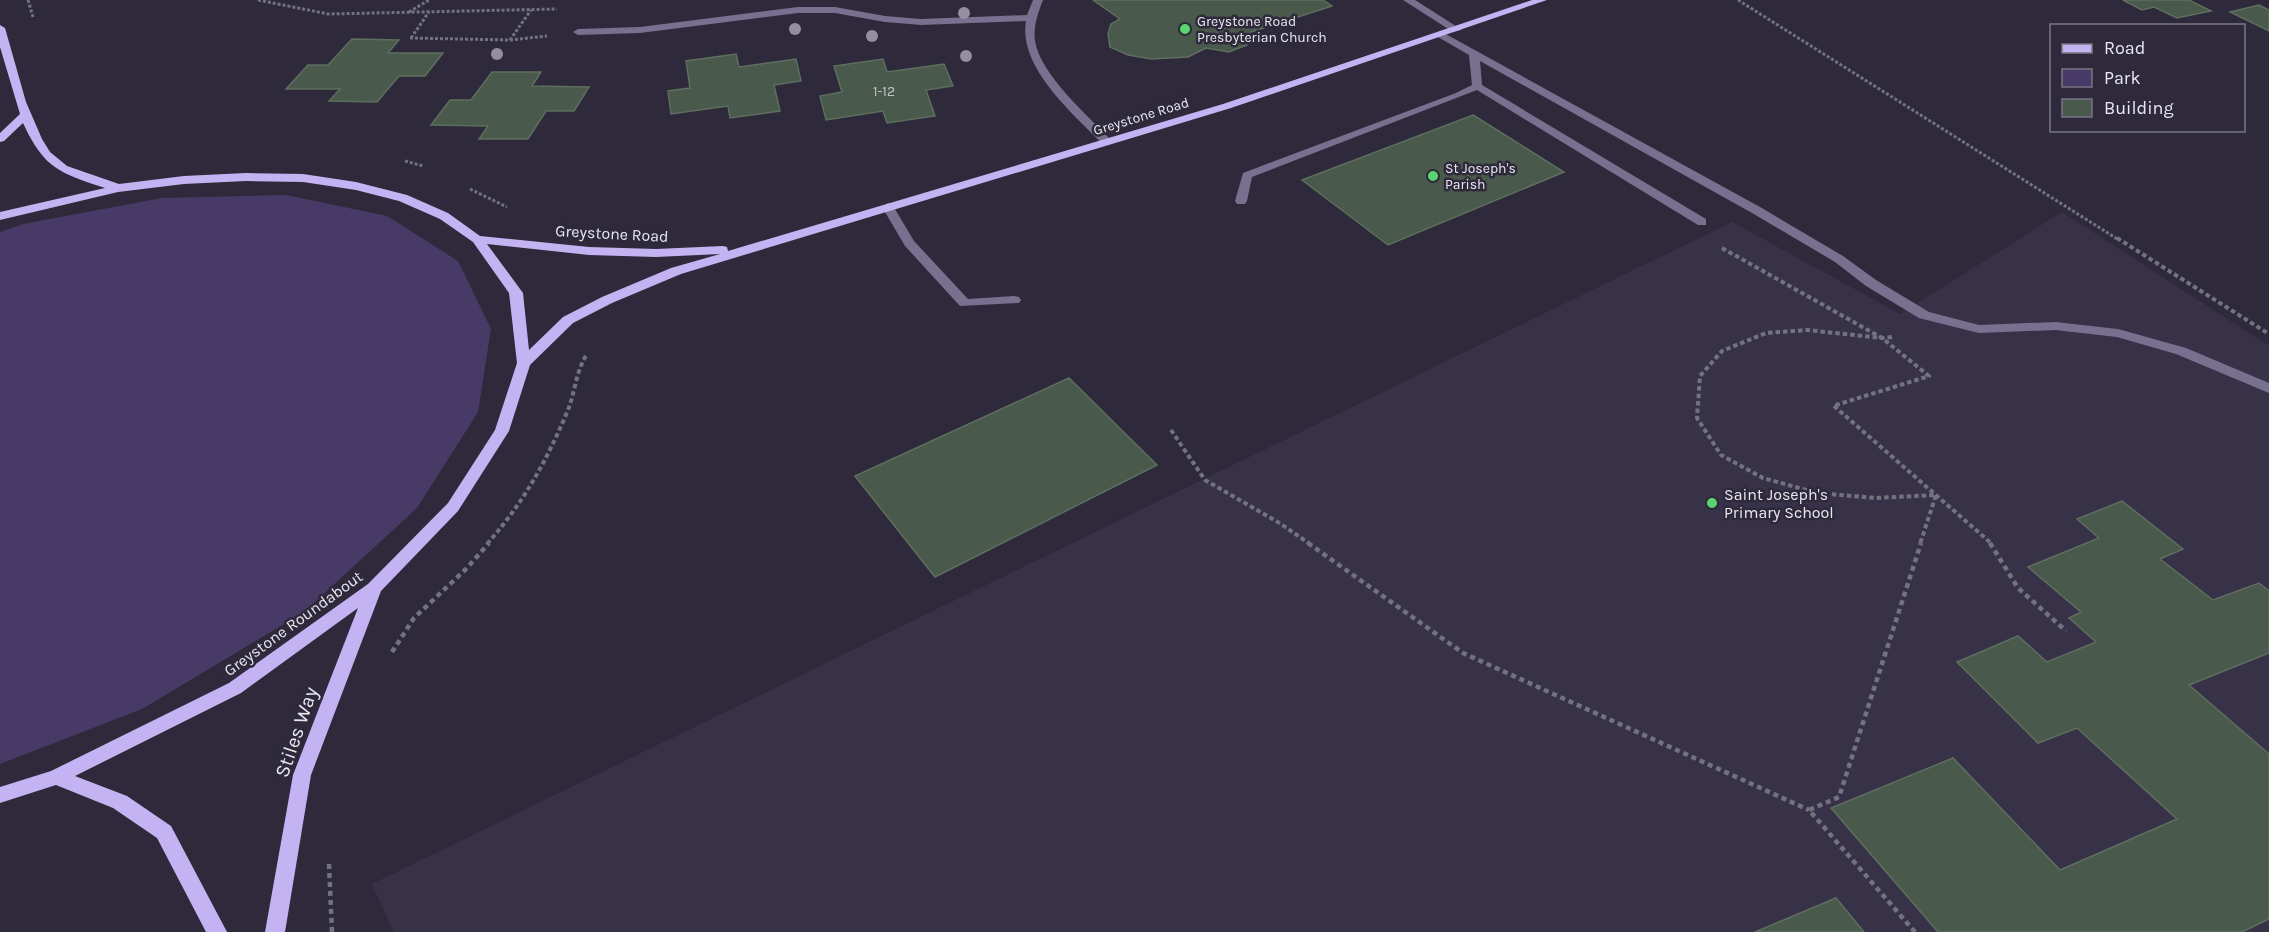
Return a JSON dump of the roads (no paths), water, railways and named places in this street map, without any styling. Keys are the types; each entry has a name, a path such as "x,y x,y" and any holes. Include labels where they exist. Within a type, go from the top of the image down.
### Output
{"main road":[{"name":"Greystone Road","path":"524,363 568,320 607,300 676,271 1227,106 1457,30 1527,2 1542,0"},
{"path":"0,28 25,115 47,155 58,166 118,188"},
{"path":"0,139 25,115"},
{"name":"Greystone Roundabout","path":"0,216 118,188 184,180 246,177 303,178 356,186 403,198 444,216 477,239 516,293 524,363 502,430 453,507 374,588 235,688 56,777 0,795"},
{"name":"Greystone Road","path":"477,239 590,251 656,254 745,249"},
{"name":"Stiles Way","path":"275,932 302,776 374,588"},
{"path":"56,777 120,802 164,832 217,932"}],"street":[{"path":"1038,0 1030,18 1029,41 1037,64 1107,142"},
{"path":"1408,0 1457,30"},
{"path":"578,32 640,30 798,10 835,10 885,19 921,22 1030,18"},
{"path":"1442,35 1755,210 1839,259 1871,283 1924,315 1979,329 2055,326 2118,333 2181,351 2269,388"},
{"path":"1474,53 1477,86"},
{"path":"1240,201 1247,175 1477,86"},
{"path":"1477,86 1702,222"},
{"path":"888,207 909,243 965,303 1014,300"}],"place":[{"name":"Greystone Road Presbyterian Church","path":"1185,29"},
{"name":"St Joseph's Parish","path":"1433,176"},
{"name":"Saint Joseph's Primary School","path":"1712,503"}]}
